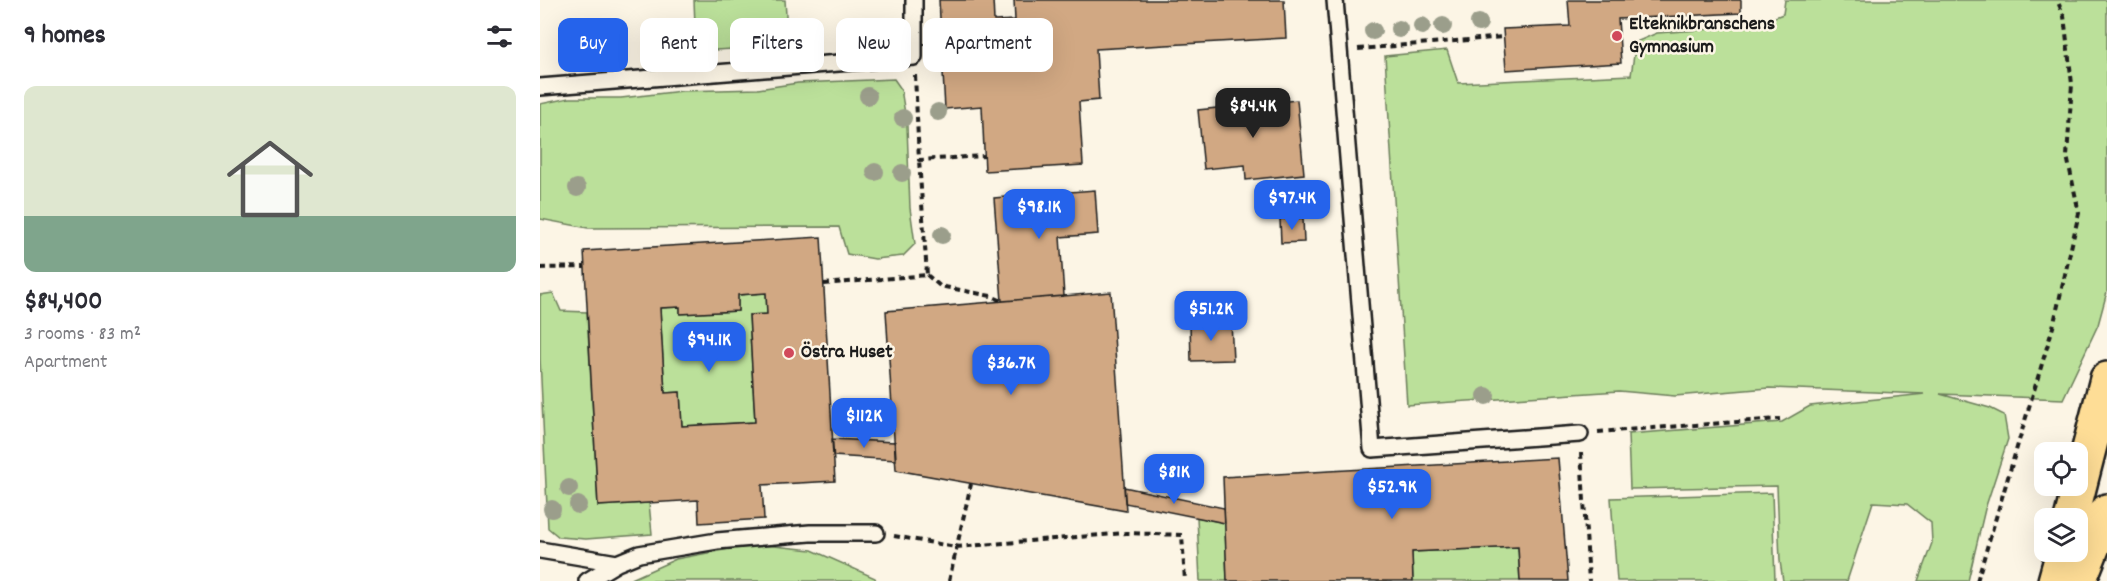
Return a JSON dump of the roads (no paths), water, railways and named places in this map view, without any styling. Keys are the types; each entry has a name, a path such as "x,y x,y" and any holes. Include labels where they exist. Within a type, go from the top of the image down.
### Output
{"highway":[{"path":"2074,508 2107,379"},
{"path":"2079,581 2107,511"},
{"path":"2055,581 2060,562"}],"lane":[{"path":"540,87 914,57 914,0"},
{"path":"1335,0 1371,449 1580,434"},
{"path":"587,581 617,563 639,554 717,541 810,533 876,533"},
{"path":"540,550 617,563"}],"place":[{"name":"Elteknikbranschens Gymnasium","path":"1617,36"},
{"name":"Östra Huset","path":"789,353"}]}
